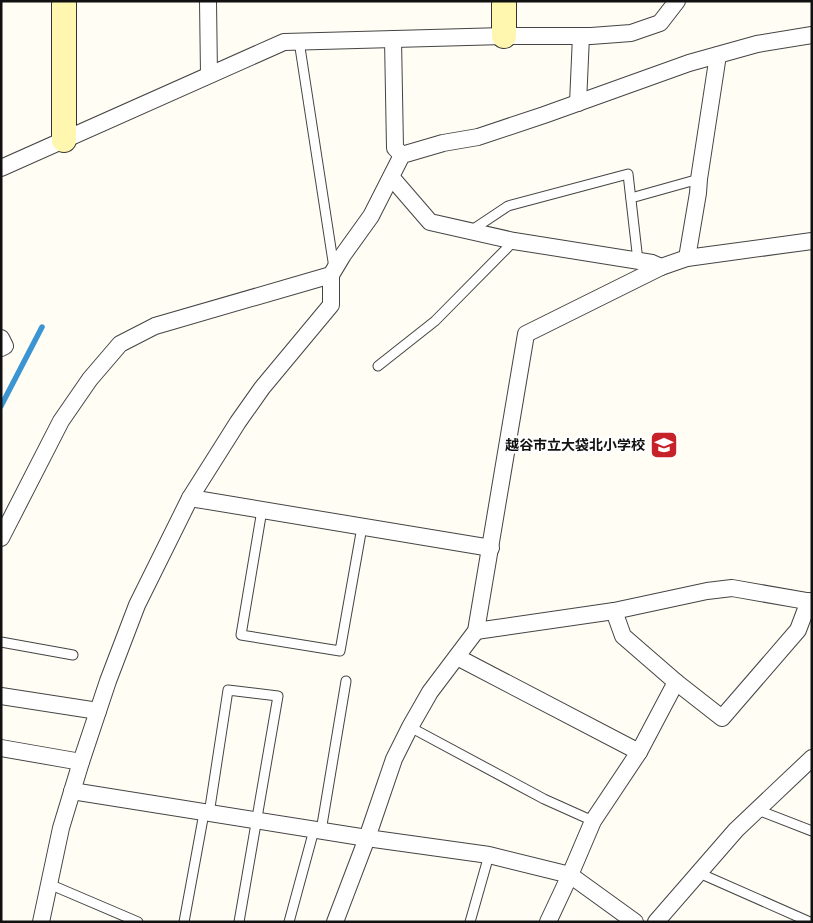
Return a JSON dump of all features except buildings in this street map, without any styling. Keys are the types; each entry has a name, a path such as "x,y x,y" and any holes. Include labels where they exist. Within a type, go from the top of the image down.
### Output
{"street":[{"path":"64,1 64,140"},
{"path":"208,1 209,75"},
{"path":"504,1 504,36"},
{"path":"1,168 284,42 504,36 581,36 631,33 660,22 677,1"},
{"path":"402,155 443,143 478,136 578,103 689,63 757,44 812,34"},
{"path":"578,103 581,36"},
{"path":"393,39 395,148 402,155"},
{"path":"687,258 718,55"},
{"path":"40,922 61,828 72,791 98,712 137,606 190,498 238,422 262,388 331,305 333,273 342,255 371,216 392,178 402,155"},
{"path":"392,178 430,222 514,241 652,263 661,267"},
{"path":"335,922 394,759 430,692 476,631 526,334 661,267 687,258 812,241"},
{"path":"3,532 61,421 90,379 120,344 156,326 333,273"},
{"path":"1,338 5,346 1,348"},
{"path":"190,498 491,548"},
{"path":"476,631 614,612 707,591 732,588 810,601 798,630 722,718 676,682 623,636 614,612"},
{"path":"457,656 640,752"},
{"path":"548,922 593,822 640,752 676,682"},
{"path":"1,696 98,712"},
{"path":"1,748 81,762"},
{"path":"656,922 736,830 812,758"},
{"path":"72,791 318,831 488,855 570,875 635,922"}],"lane":[{"path":"300,41 333,273"},
{"path":"472,230 508,206 628,174 638,261"},
{"path":"631,198 699,179"},
{"path":"378,366 435,321 514,241"},
{"path":"262,510 241,636 340,651 362,527"},
{"path":"1,642 73,655"},
{"path":"289,922 318,831 346,681"},
{"path":"184,922 207,813 228,690 278,696 258,821 239,922"},
{"path":"410,727 544,799 593,822"},
{"path":"758,810 812,832"},
{"path":"470,922 488,855"},
{"path":"699,872 810,922"},
{"path":"49,884 137,922"}],"waterway":[{"path":"1,406 42,327"}],"place":[{"name":"越谷市立大袋北小学校","path":"664,445"}]}
